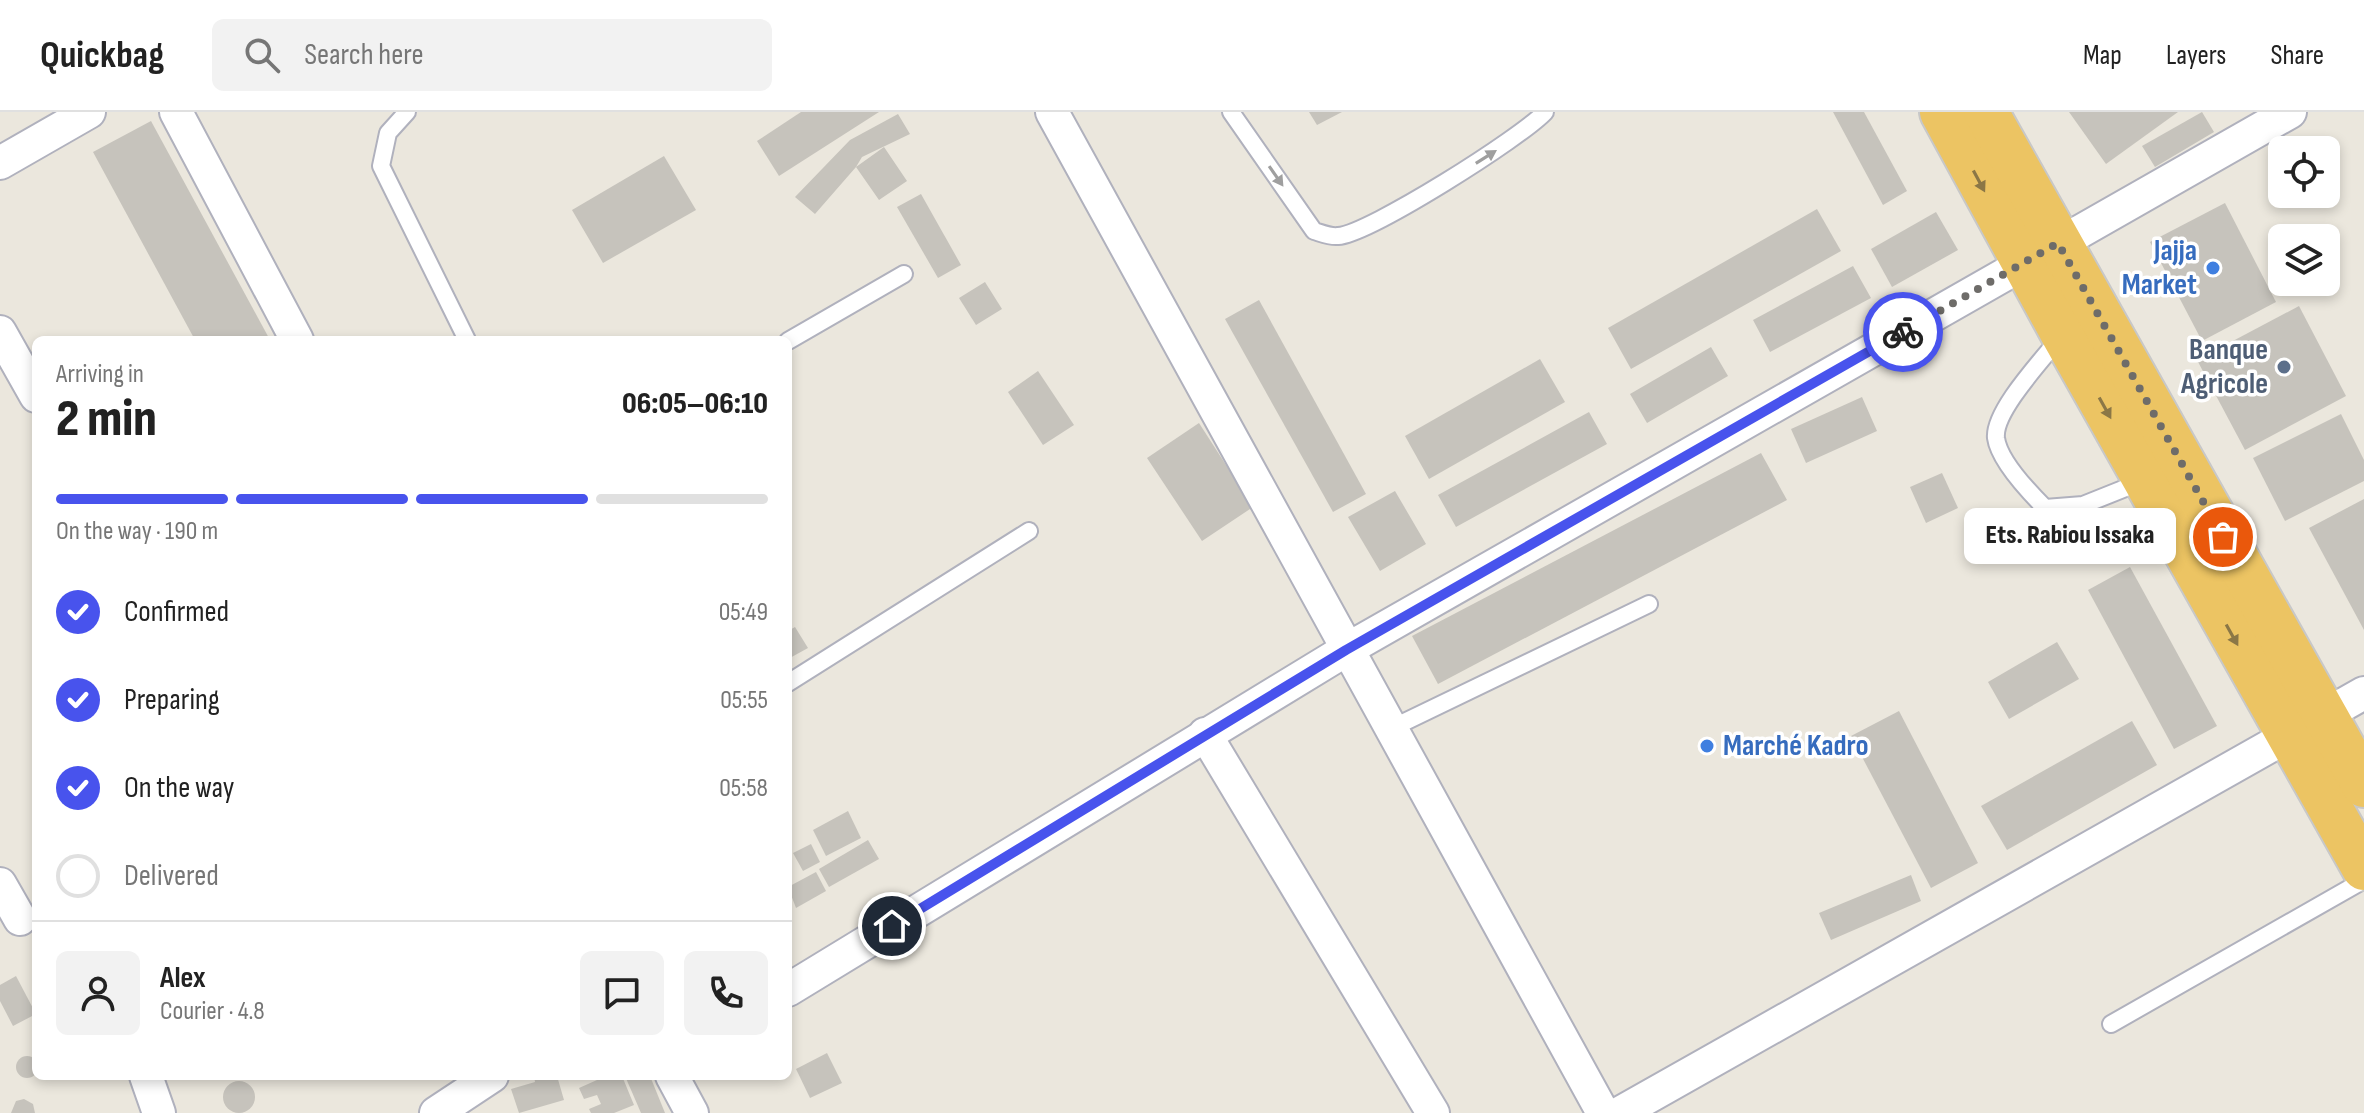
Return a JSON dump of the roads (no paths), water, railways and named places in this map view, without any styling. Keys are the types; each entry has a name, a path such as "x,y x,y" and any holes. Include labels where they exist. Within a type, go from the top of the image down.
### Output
{"highway":[{"path":"1942,112 2040,253 2306,725 2364,868"},
{"path":"1986,112 2040,253 2063,334 2162,470"},
{"path":"2306,725 2364,785"}],"street":[{"path":"0,163 89,112"},
{"path":"176,112 295,336"},
{"path":"1052,112 1603,1113"},
{"path":"792,988 1346,650 2290,112"},
{"path":"0,332 32,389"},
{"path":"1620,1113 2364,693"},
{"path":"1205,734 1433,1113"},
{"path":"0,884 19,920"},
{"path":"147,1080 159,1113"},
{"path":"436,1113 486,1080"},
{"path":"674,1080 692,1113"}],"lane":[{"path":"407,112 388,133 381,166 465,336"},
{"path":"1231,112 1314,231 1337,236 1360,230 1470,166 1531,128 1545,112"},
{"path":"792,339 904,274"},
{"path":"2063,334 1997,424 1996,440 2023,486 2045,508 2083,505 2162,470"},
{"path":"792,680 1029,531"},
{"path":"1390,729 1649,604"},
{"path":"2111,1024 2364,880"}],"place":[{"name":"Jajja Market","path":"2213,268"},
{"name":"Banque Agricole","path":"2284,367"},
{"name":"Ets. Rabiou Issaka","path":"2223,537"},
{"name":"Marché Kadro","path":"1707,746"}]}
